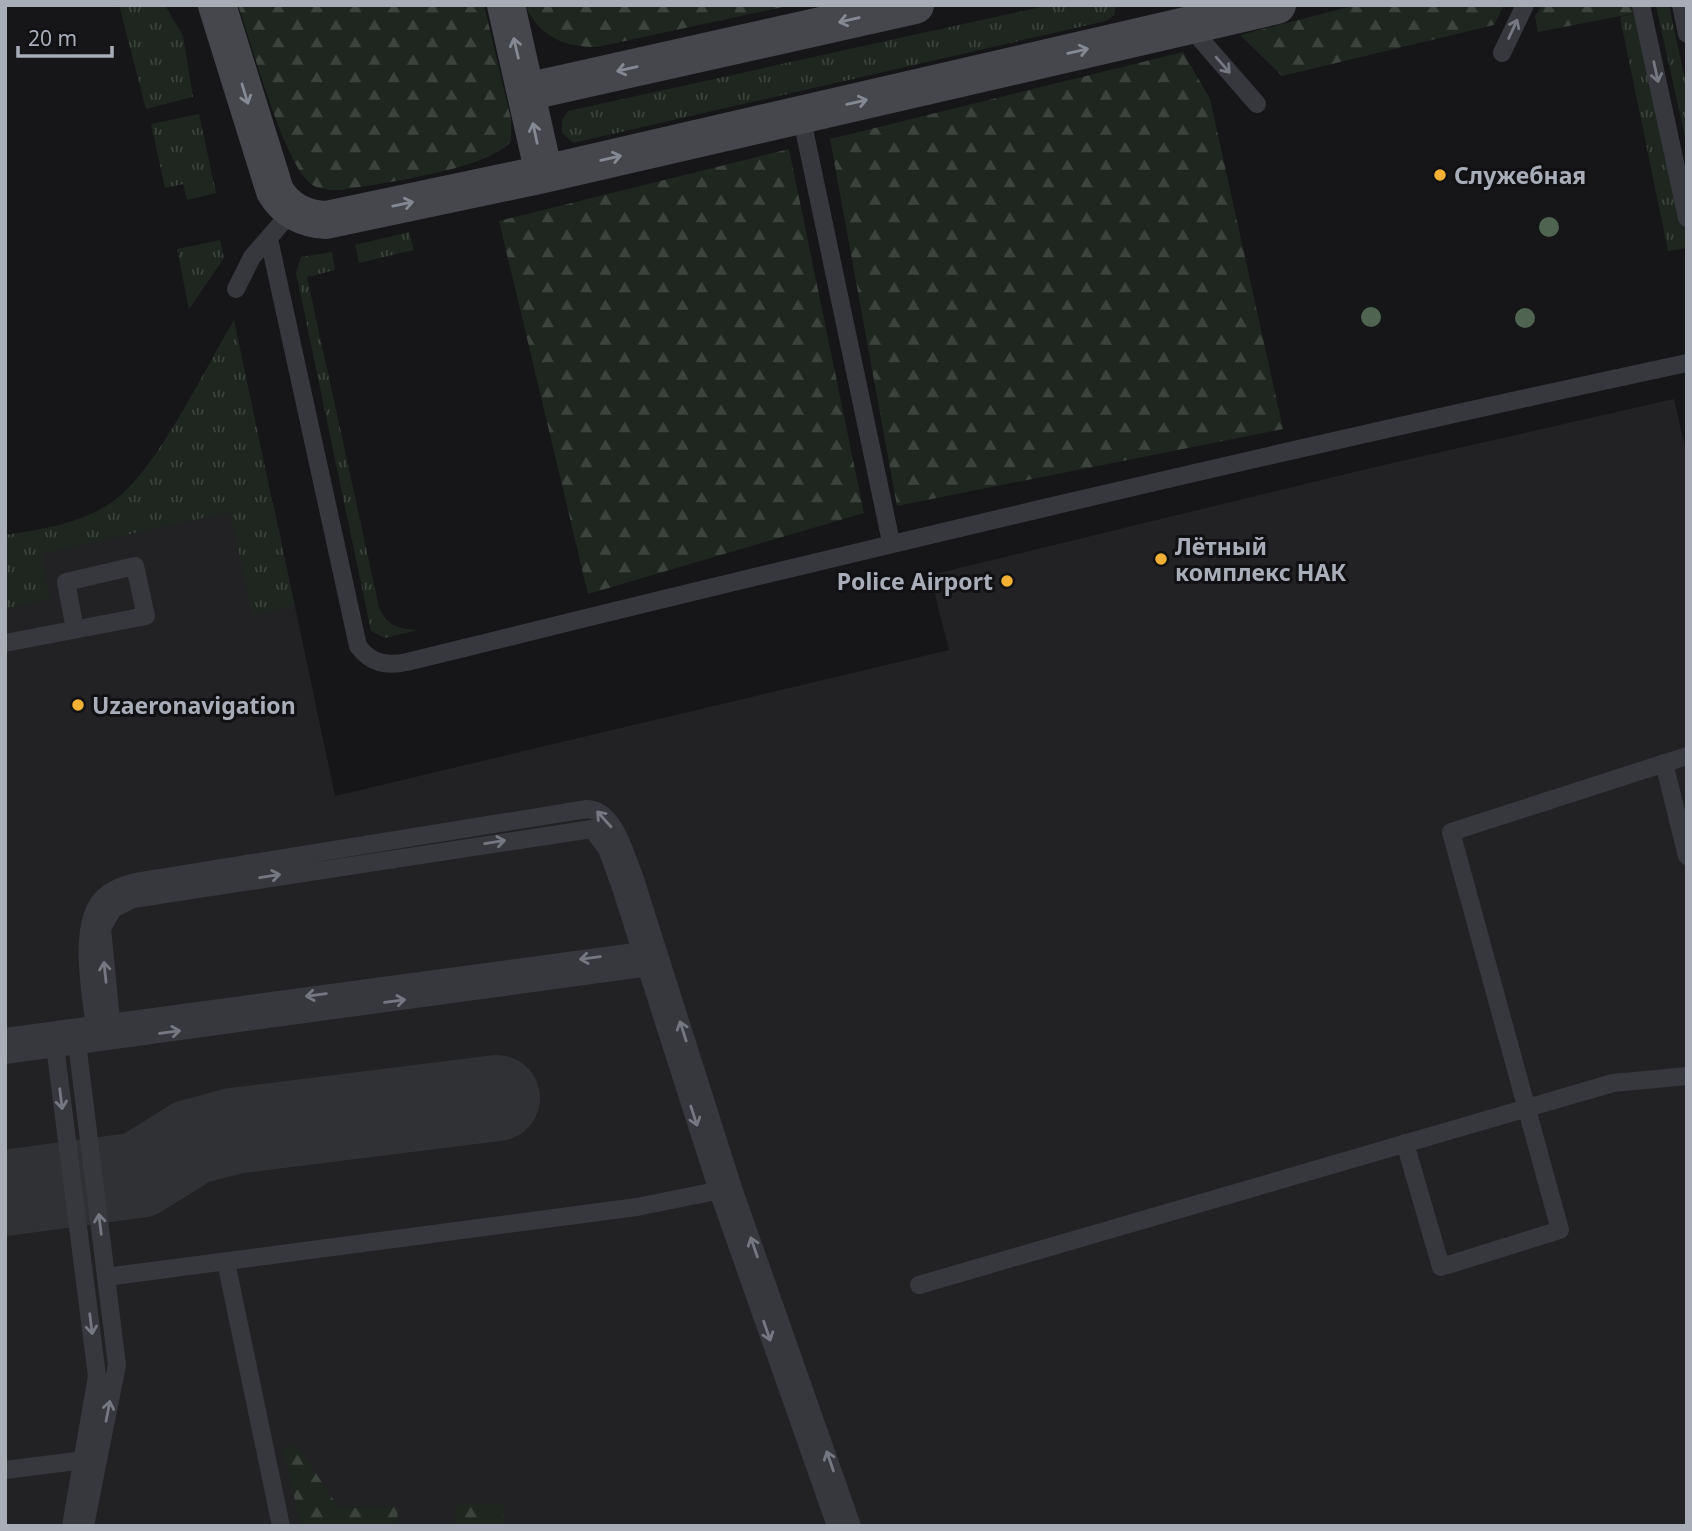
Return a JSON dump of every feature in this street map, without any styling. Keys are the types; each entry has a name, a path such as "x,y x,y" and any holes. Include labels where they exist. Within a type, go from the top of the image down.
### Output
{"main road":[{"path":"217,5 275,191 293,210 308,217 326,220 544,174 801,115 1148,20 1188,26 1278,5"},
{"path":"506,5 544,174"},
{"path":"526,92 915,5"}],"lane":[{"path":"1502,54 1525,5"},
{"path":"1641,5 1687,218"},
{"path":"1681,5 1687,34"},
{"path":"1188,26 1258,104"},
{"path":"801,115 891,542"},
{"path":"236,289 252,257 293,210"},
{"path":"270,239 358,646 376,662 393,665 891,542 1338,438 1687,363"},
{"path":"5,643 146,615 135,566 66,582 75,629"},
{"path":"1405,1143 1441,1267 1560,1230 1451,832 1687,756"},
{"path":"1664,763 1687,856"},
{"path":"104,1033 103,928 113,909 133,899 585,828 598,833 652,958 836,1526"},
{"path":"5,1055 77,1036 652,958"},
{"path":"71,1526 117,1365 77,1036"},
{"path":"5,1037 54,1040"},
{"path":"54,1040 97,1376 85,1526"},
{"path":"919,1284 1613,1083 1687,1076"},
{"path":"106,1277 637,1207 725,1189"},
{"path":"725,1189 852,1526"},
{"path":"226,1262 282,1526"},
{"path":"5,1470 91,1459"}],"shaded area":[{"path":"1674,399 1687,455 1687,1526 5,1526 5,609 49,599 40,554 273,502 335,796 949,650 930,575 1375,467"}],"green space":[{"path":"119,5 165,5 183,36 193,97 146,109"},
{"path":"238,5 484,5 511,119 511,141 500,151 481,160 433,174 342,190 314,186 301,172 279,128"},
{"path":"525,5 792,5 597,47 585,47 563,42 545,32"},
{"path":"1050,5 1116,5 1114,15 1106,21 573,143 562,133 562,120 568,111"},
{"path":"1357,5 1504,5 1494,25 1282,76 1240,35"},
{"path":"1542,5 1640,5 1641,12 1538,32 1535,16"},
{"path":"1669,5 1687,89 1687,146 1656,6"},
{"path":"1641,12 1687,235 1687,248 1668,251 1620,17"},
{"path":"1183,52 1210,99 1283,429 897,506 830,139"},
{"path":"199,114 216,193 187,200 183,184 165,188 151,124"},
{"path":"789,149 864,513 588,594 499,221"},
{"path":"409,232 414,250 359,263 355,245"},
{"path":"220,240 224,258 189,309 177,249"},
{"path":"332,252 335,270 307,277 379,607 394,625 418,630 385,638 371,631 296,273 301,257"},
{"path":"234,320 294,605 253,616 230,512 41,554 50,599 5,609 5,535 74,521 112,502 129,488 162,444"},
{"path":"297,1445 339,1508 397,1507 398,1526 301,1526 283,1448"},
{"path":"503,1504 504,1526 455,1526 455,1505"}],"taxiway":[{"path":"5,1193 139,1175 192,1142 233,1131 497,1098"}],"place":[{"name":"Служебная","path":"1440,175"},
{"name":"Лётный комплекс НАК","path":"1161,559"},
{"name":"Police Airport","path":"1007,581"},
{"name":"Uzaeronavigation","path":"78,705"}]}
